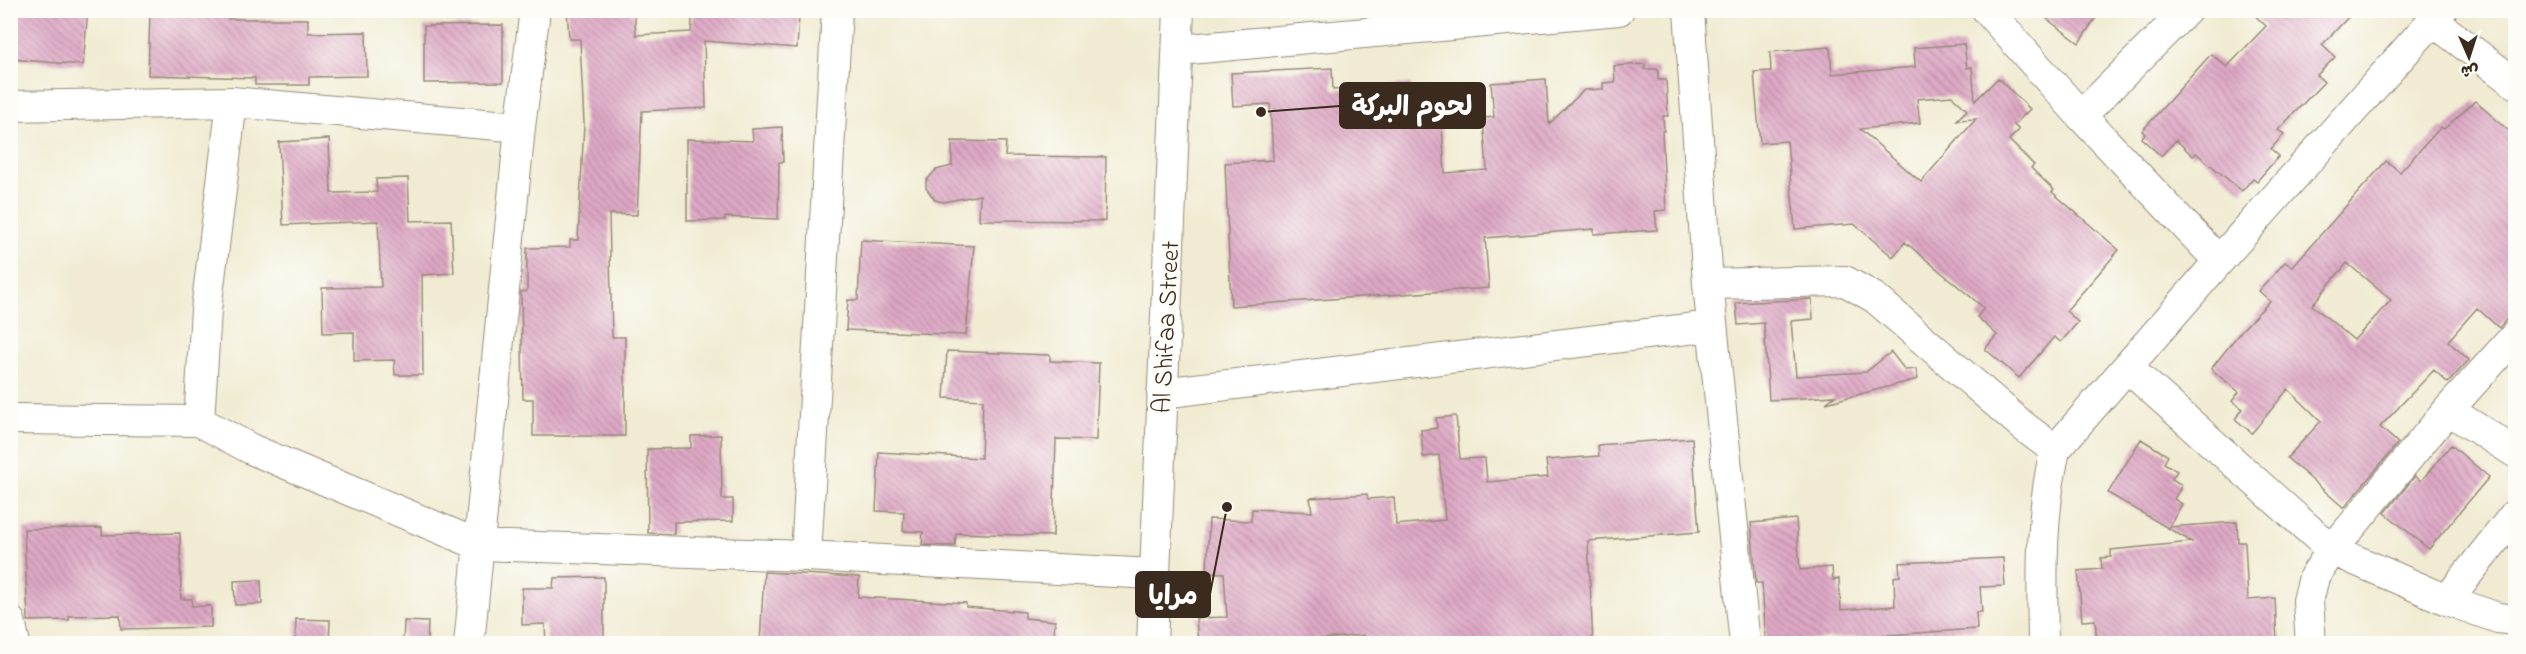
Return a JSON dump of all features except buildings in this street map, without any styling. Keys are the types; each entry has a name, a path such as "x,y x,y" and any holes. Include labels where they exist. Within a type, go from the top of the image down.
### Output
{"street":[{"path":"469,644 520,127 535,10"},
{"path":"806,556 837,10"},
{"name":"Al Shifaa Street","path":"1152,644 1179,10"},
{"path":"1178,50 1619,10"},
{"path":"1689,10 1708,284 1745,644"},
{"path":"1987,10 2081,116 2219,261"},
{"path":"2081,116 2187,10"},
{"path":"2043,644 2042,537 2047,486 2055,450 2219,261 2438,16 2516,84"},
{"path":"10,106 232,102 520,127"},
{"path":"199,421 206,310 232,102"},
{"path":"1708,284 1845,280 1875,298 2015,419 2055,450"},
{"path":"1162,393 1712,326"},
{"path":"2311,644 2308,601 2314,577 2332,550 2448,410 2516,335"},
{"path":"2127,366 2332,550 2447,600 2498,618 2516,620"},
{"path":"2448,410 2516,453"},
{"path":"10,419 199,421 251,449 478,545 806,556 1154,574"},
{"path":"2447,600 2516,513"},
{"path":"10,621 15,644"}],"place":[{"name":"لحوم البركة","path":"1261,112"},
{"name":"مرايا","path":"1227,507"}]}
